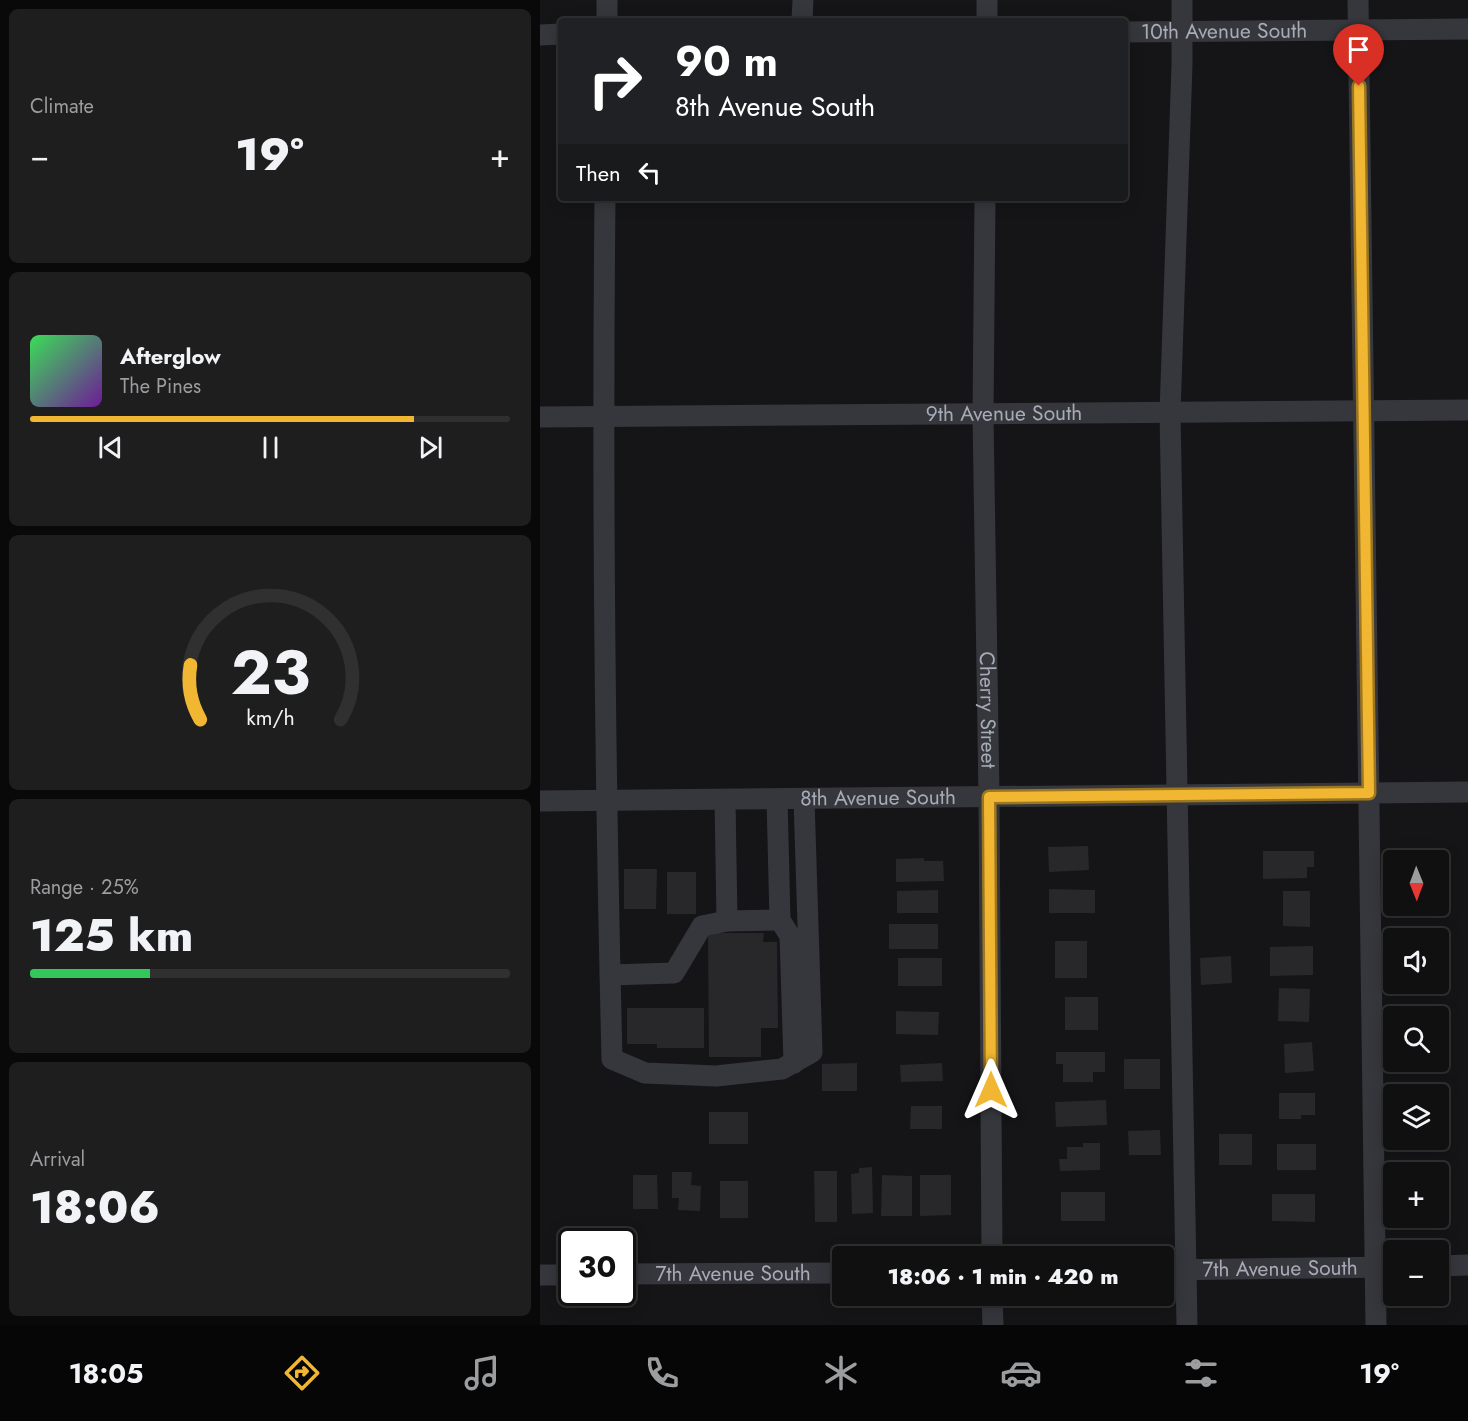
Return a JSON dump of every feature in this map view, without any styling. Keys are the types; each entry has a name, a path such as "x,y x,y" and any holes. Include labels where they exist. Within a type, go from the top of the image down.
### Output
{"street":[{"path":"607,0 607,18"},
{"path":"802,18 803,0"},
{"path":"987,0 987,18"},
{"path":"1182,0 1183,33 1170,413 1187,1325"},
{"path":"1358,0 1369,793 1383,1240"},
{"name":"10th Avenue South","path":"1128,32 1468,29"},
{"path":"540,35 558,34"},
{"path":"605,201 603,417 606,801 612,1059 645,1073 716,1076 783,1069 812,1052 804,799"},
{"name":"Cherry Street","path":"985,201 983,415 989,797 992,1246"},
{"name":"9th Avenue South","path":"540,417 1468,410"},
{"name":"8th Avenue South","path":"540,801 1468,792"},
{"path":"777,799 780,920 790,936 794,1063"},
{"path":"725,800 727,921"},
{"path":"610,975 674,973 702,926 727,921 780,920"},
{"path":"1449,1266 1468,1265"},
{"name":"7th Avenue South","path":"1174,1270 1383,1267"},
{"name":"7th Avenue South","path":"636,1274 832,1273"},
{"path":"540,1275 558,1275"},
{"path":"1377,1325 1383,1275"},
{"path":"992,1306 993,1325"}],"building":[{"path":"1088,846 1089,870 1049,872 1048,847"},
{"path":"1263,851 1314,851 1314,867 1307,867 1307,878 1263,879"},
{"path":"924,858 924,861 943,861 944,881 896,882 896,859"},
{"path":"624,869 657,869 656,909 624,909"},
{"path":"667,872 696,872 696,914 667,914"},
{"path":"1049,889 1095,890 1095,913 1049,913"},
{"path":"938,890 938,913 897,913 897,891"},
{"path":"1283,891 1310,891 1310,927 1283,926"},
{"path":"889,924 938,924 938,949 889,949"},
{"path":"708,933 764,933 763,942 777,942 778,1028 761,1028 761,1057 709,1057"},
{"path":"1055,941 1087,941 1087,978 1055,978"},
{"path":"1313,946 1313,975 1270,976 1270,947"},
{"path":"1231,956 1232,983 1201,985 1200,958"},
{"path":"898,958 942,958 942,986 898,986"},
{"path":"1279,988 1310,989 1309,1022 1278,1021"},
{"path":"1065,997 1098,997 1098,1030 1065,1030"},
{"path":"627,1008 704,1008 704,1048 657,1048 657,1044 627,1044"},
{"path":"896,1011 939,1012 938,1035 896,1034"},
{"path":"1312,1042 1314,1071 1285,1073 1284,1044"},
{"path":"1056,1052 1105,1052 1105,1072 1093,1072 1093,1082 1063,1082 1063,1064 1056,1064"},
{"path":"1124,1059 1160,1059 1160,1089 1124,1089"},
{"path":"857,1063 857,1091 822,1091 822,1064"},
{"path":"942,1063 943,1081 901,1082 900,1065"},
{"path":"1279,1093 1315,1093 1315,1115 1301,1115 1301,1119 1279,1119"},
{"path":"1106,1100 1107,1125 1056,1127 1055,1102"},
{"path":"911,1106 942,1106 942,1129 910,1129"},
{"path":"709,1112 748,1112 748,1144 709,1144"},
{"path":"1160,1130 1161,1155 1129,1155 1128,1131"},
{"path":"1219,1134 1252,1134 1252,1165 1219,1165"},
{"path":"1083,1143 1100,1143 1100,1170 1060,1171 1059,1159 1067,1159 1067,1147 1083,1147"},
{"path":"1277,1144 1316,1144 1316,1170 1277,1170"},
{"path":"872,1167 873,1213 852,1214 851,1174 859,1173 859,1168"},
{"path":"814,1171 837,1171 837,1222 815,1222"},
{"path":"672,1172 692,1172 691,1185 701,1186 700,1211 678,1210 679,1198 672,1198"},
{"path":"633,1175 657,1175 658,1209 633,1209"},
{"path":"882,1175 912,1176 912,1216 881,1216"},
{"path":"920,1175 951,1175 951,1215 920,1216"},
{"path":"720,1181 748,1181 748,1218 720,1218"},
{"path":"1061,1192 1105,1192 1105,1221 1061,1221"},
{"path":"1272,1194 1315,1194 1315,1222 1272,1221"}],"route":[{"path":"991,1090 989,797 1369,793 1359,86"}]}
